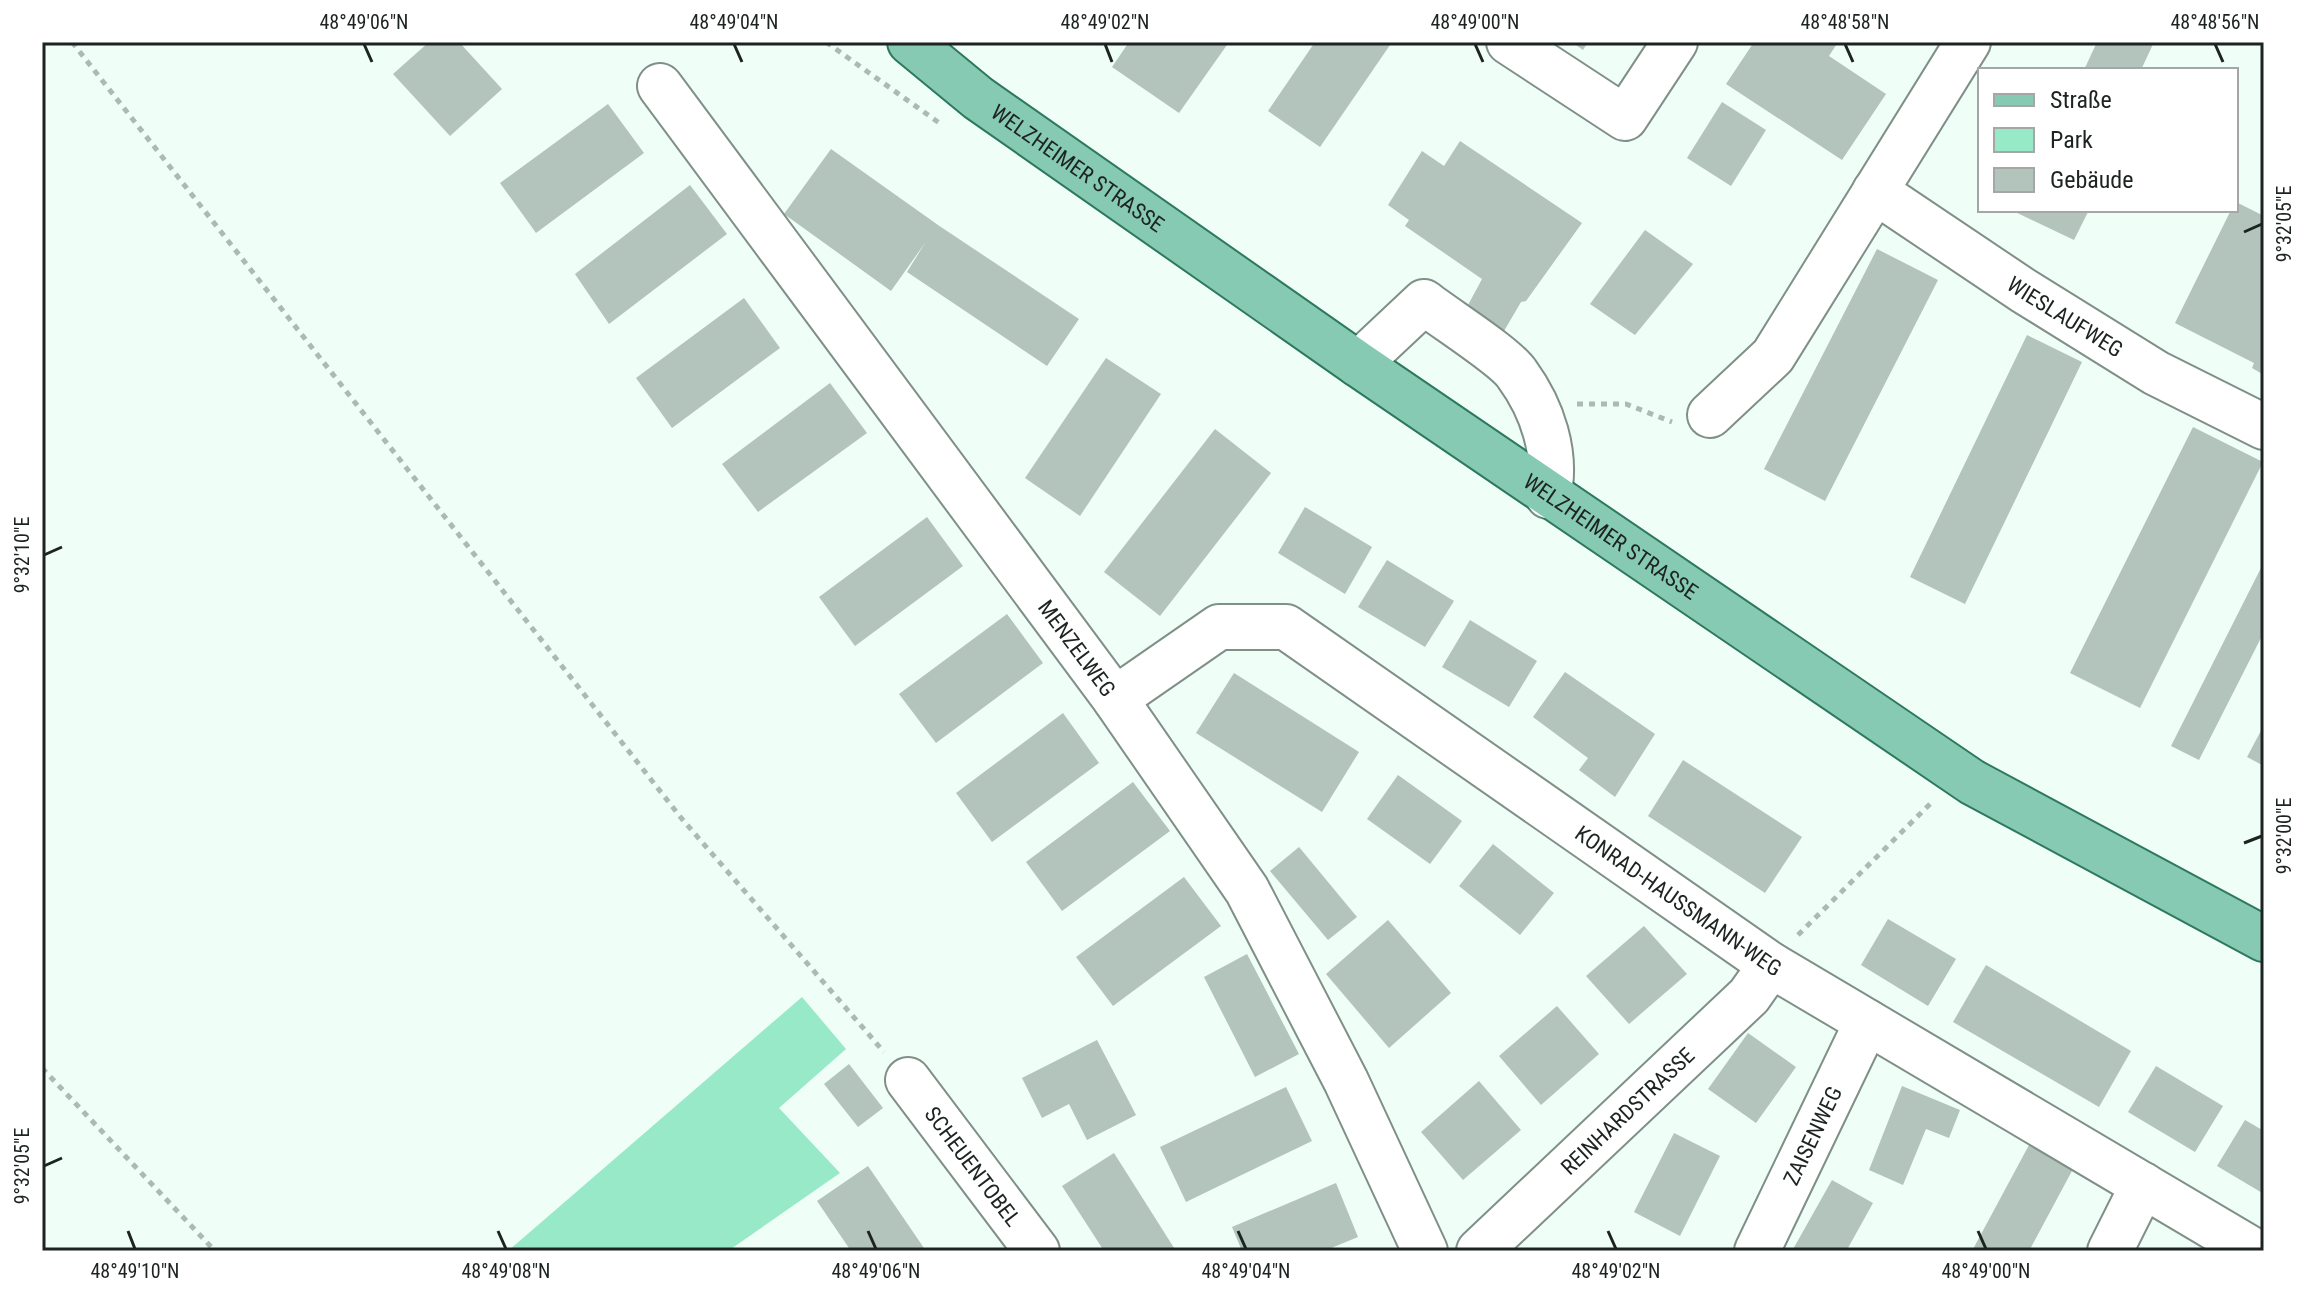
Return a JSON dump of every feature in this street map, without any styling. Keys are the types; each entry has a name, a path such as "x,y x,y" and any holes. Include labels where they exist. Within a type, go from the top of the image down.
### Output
{"main road":[{"name":"WELZHEIMER STRASSE","path":"876,42 978,98"},
{"name":"WELZHEIMER STRASSE","path":"910,42 978,98 1358,364 1972,782 2264,939"}],"street":[{"path":"1509,42 1625,118 1675,42"},
{"path":"1710,415 1773,356 1968,42"},
{"name":"MENZELWEG","path":"660,86 1115,699 1247,890 1346,1081 1425,1251"},
{"name":"WIESLAUFWEG","path":"1875,191 2156,373 2264,427"},
{"path":"1358,364 1424,302 1516,372 1548,436 1554,472 1548,496"},
{"name":"KONRAD-HAUSSMANN-WEG","path":"1115,699 1219,627 1286,627 1771,965 2254,1251"},
{"name":"REINHARDSTRASSE","path":"1479,1251 1749,996 1771,965"},
{"name":"ZAISENWEG","path":"1757,1251 1867,1022"},
{"name":"SCHEUENTOBEL","path":"908,1080 1037,1251"},
{"path":"2110,1251 2143,1185"}],"path":[{"path":"72,42 682,819 908,1080"},
{"path":"1537,413 1578,403 1626,404 1672,422 1710,415"},
{"path":"1771,965 1935,800"},
{"path":"42,1068 215,1251"}],"green space":[{"path":"802,997 846,1049 779,1108 840,1173 728,1251 508,1251"}],"building":[{"path":"429,42 459,42 502,89 450,136 393,74"},
{"path":"1129,42 1229,42 1179,113 1112,67"},
{"path":"1315,42 1386,42 1390,45 1320,147 1268,111"},
{"path":"1572,42 1588,42 1583,50"},
{"path":"1754,42 1838,42 1829,56 1886,94 1842,160 1726,84"},
{"path":"2097,42 2154,42 2142,68 2085,68"},
{"path":"1722,102 1766,130 1731,186 1687,158"},
{"path":"608,104 644,153 536,233 500,183"},
{"path":"1460,141 1582,223 1526,301 1521,302 1504,331 1467,307 1482,279 1405,226 1409,220 1388,205 1422,151 1444,166"},
{"path":"831,149 1079,319 1047,366 907,272 925,243 891,291 784,214"},
{"path":"690,185 727,234 609,324 575,274"},
{"path":"2238,203 2264,216 2264,375 2252,368 2254,363 2175,323 2230,212 2238,212"},
{"path":"2015,212 2088,212 2074,240"},
{"path":"1645,230 1693,264 1635,335 1590,304"},
{"path":"1877,249 1938,280 1825,501 1764,469"},
{"path":"744,298 780,348 672,428 636,378"},
{"path":"2027,335 2082,362 1965,604 1910,577"},
{"path":"1106,358 1161,394 1080,516 1025,478"},
{"path":"830,383 867,433 758,512 722,464"},
{"path":"2193,427 2263,462 2140,708 2070,673"},
{"path":"1215,429 1271,473 1160,616 1104,572"},
{"path":"1305,507 1372,547 1345,594 1278,553"},
{"path":"927,517 963,566 855,646 819,597"},
{"path":"1387,560 1454,601 1425,647 1358,607"},
{"path":"2264,562 2264,632 2199,760 2171,746"},
{"path":"1007,614 1043,663 936,743 899,694"},
{"path":"1470,620 1537,661 1509,707 1442,667"},
{"path":"1565,672 1655,734 1615,797 1579,770 1588,758 1533,717"},
{"path":"1234,673 1359,752 1322,812 1196,733"},
{"path":"1063,713 1099,763 992,842 956,793"},
{"path":"2264,725 2264,766 2247,757"},
{"path":"1683,760 1802,837 1765,893 1648,816"},
{"path":"1398,775 1462,821 1430,864 1367,819"},
{"path":"1133,782 1170,831 1062,911 1026,862"},
{"path":"1493,844 1554,893 1520,935 1459,886"},
{"path":"1299,847 1357,917 1328,940 1270,871"},
{"path":"1184,877 1221,926 1113,1006 1076,957"},
{"path":"1888,919 1956,959 1928,1006 1861,965"},
{"path":"1388,920 1451,993 1389,1048 1326,974"},
{"path":"1644,926 1687,974 1629,1024 1586,976"},
{"path":"1247,954 1299,1054 1255,1077 1204,977"},
{"path":"1986,965 2131,1051 2099,1107 1953,1022"},
{"path":"1557,1006 1599,1054 1541,1105 1499,1056"},
{"path":"1748,1033 1796,1067 1756,1123 1708,1089"},
{"path":"1097,1040 1136,1115 1087,1140 1069,1104 1042,1118 1022,1078"},
{"path":"849,1064 883,1108 858,1127 824,1084"},
{"path":"2156,1066 2223,1106 2195,1152 2128,1112"},
{"path":"1479,1081 1521,1130 1463,1180 1421,1132"},
{"path":"1902,1086 1960,1110 1949,1138 1926,1129 1903,1185 1869,1170"},
{"path":"1286,1087 1312,1141 1186,1202 1160,1147"},
{"path":"2245,1120 2264,1131 2264,1194 2217,1166"},
{"path":"1674,1133 1720,1156 1680,1236 1634,1212"},
{"path":"2029,1145 2073,1169 2029,1251 1972,1251"},
{"path":"1114,1153 1176,1251 1104,1251 1062,1186"},
{"path":"868,1166 926,1251 851,1251 817,1201"},
{"path":"1832,1180 1873,1203 1848,1248 1852,1251 1792,1251"},
{"path":"1336,1183 1358,1237 1324,1251 1242,1251 1232,1227"}]}
